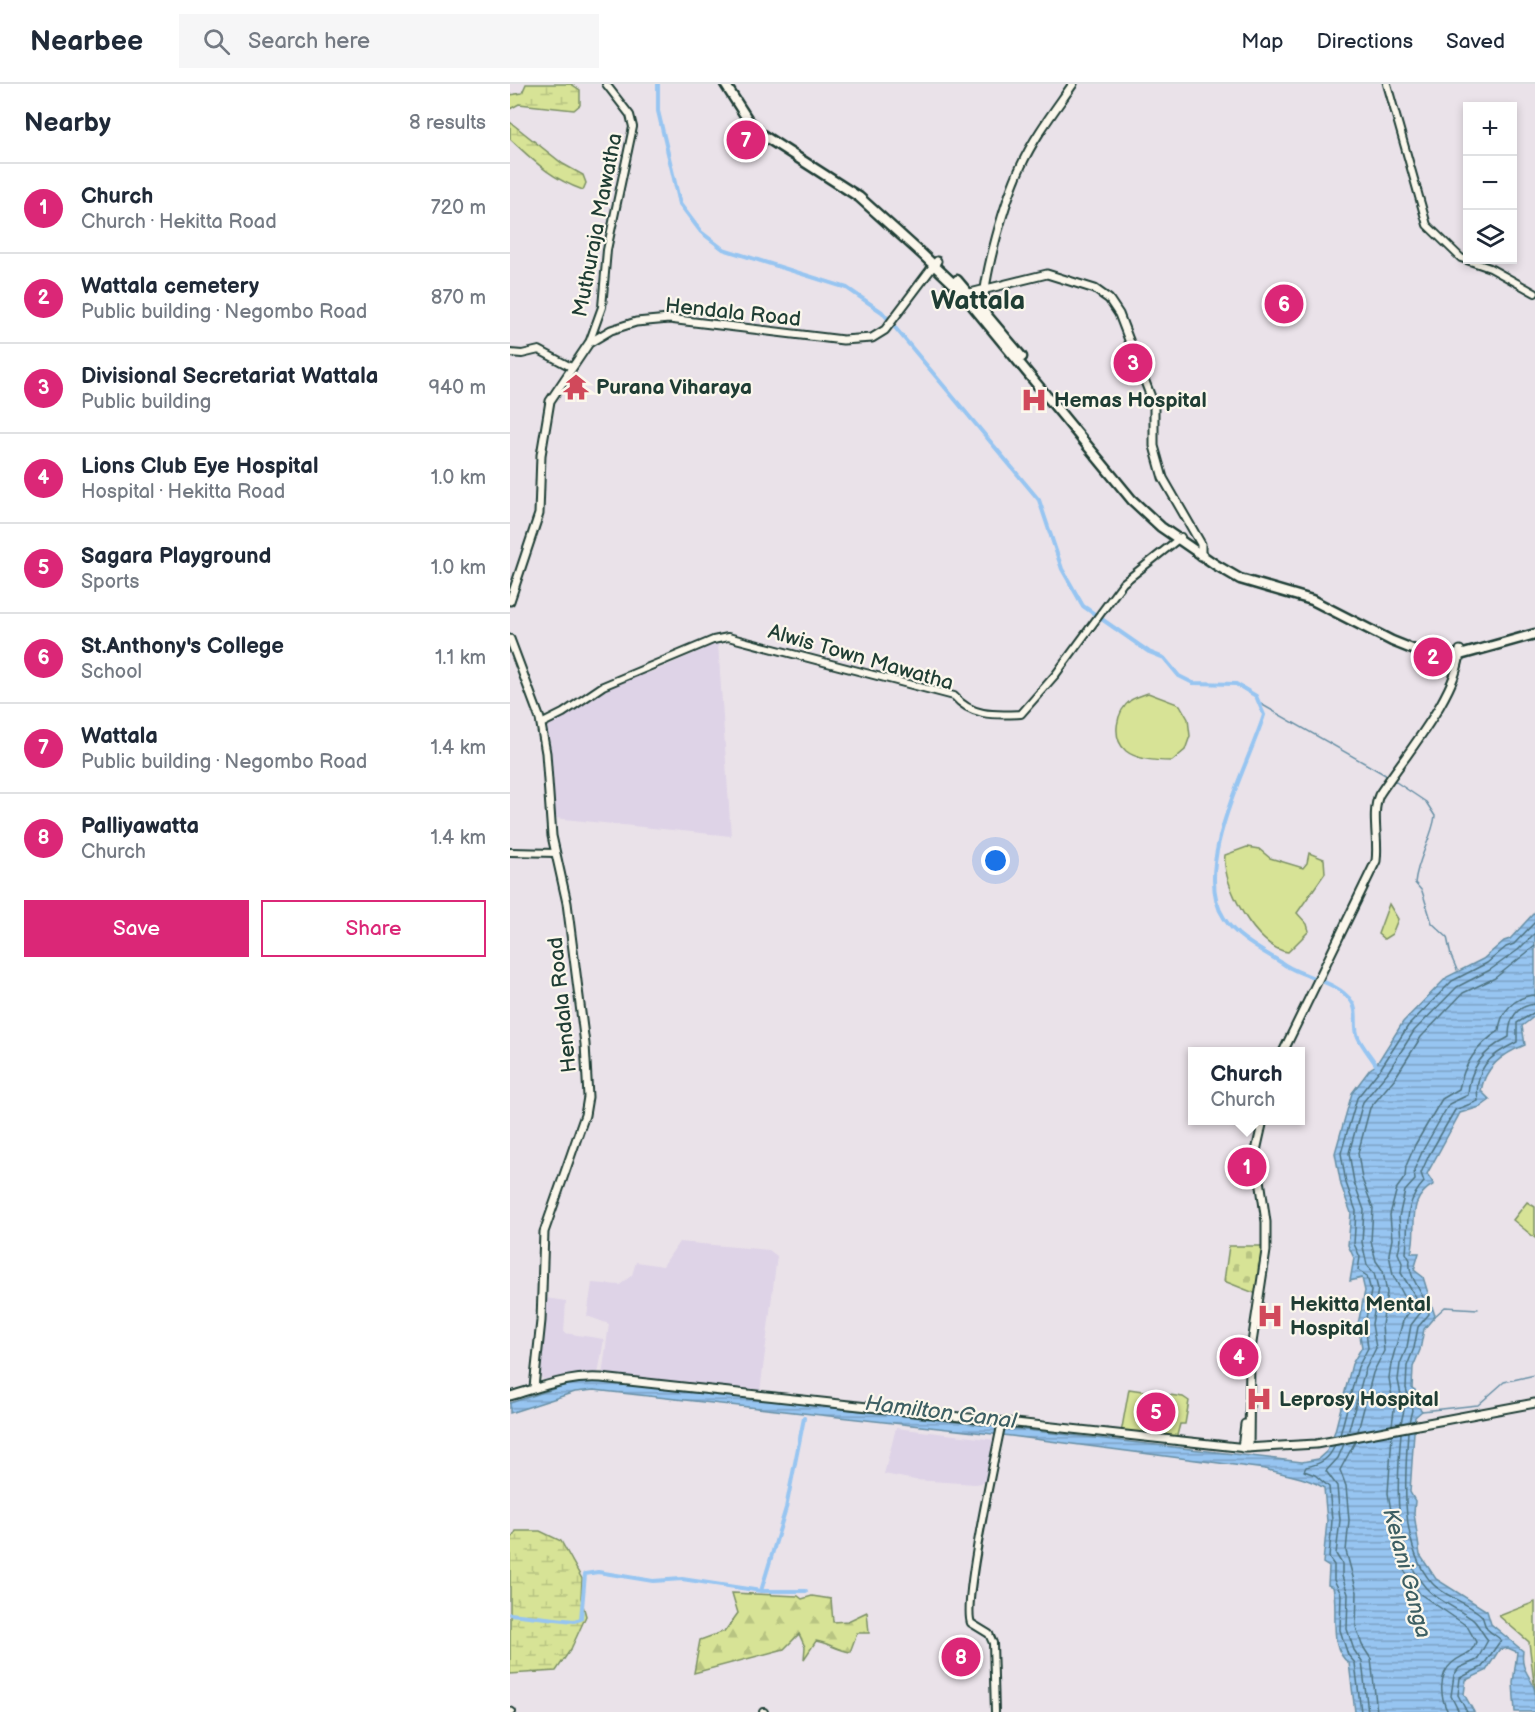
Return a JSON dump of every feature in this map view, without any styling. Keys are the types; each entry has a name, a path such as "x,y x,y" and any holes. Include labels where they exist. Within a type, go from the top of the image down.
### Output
{"highway":[{"path":"724,84 748,120 761,134 859,197 970,293 1129,489 1158,520 1179,538"},
{"path":"730,84 753,119 767,134 866,195 935,263 1132,500 1202,554 1235,573 1311,594 1399,639 1434,650 1460,652 1535,634"},
{"path":"1460,652 1535,629"}],"main road":[{"path":"983,310 994,248 1021,166 1073,84"},
{"name":"Hendala Road","path":"510,601 512,588 539,514 541,455 550,401 571,367 590,343 611,330 636,322 669,319 858,341 872,338 889,326 935,263"},
{"path":"970,293 1047,274 1095,289 1109,299 1119,314 1154,405 1154,446 1163,478 1201,543 1202,554"},
{"name":"Hendala Road","path":"510,639 542,724 548,767 552,836 573,941 585,1044 588,1097 585,1115 544,1232 541,1321 534,1387"},
{"path":"1285,1047 1376,861 1379,841 1376,805 1392,776 1419,739 1442,698 1460,652"},
{"path":"1246,1448 1250,1356 1266,1251 1266,1222 1256,1151 1262,1125"},
{"path":"536,1368 538,1378 544,1384"},
{"path":"510,1396 573,1377 601,1378 1246,1448 1326,1442 1535,1403"}],"street":[{"name":"Muthuraja Mawatha","path":"590,343 602,307 607,250 633,127 630,115 606,84"},
{"path":"1387,84 1427,225 1461,258 1490,268 1535,293"},
{"path":"510,353 522,354 539,350 571,367"},
{"name":"Alwis Town Mawatha","path":"542,724 603,686 712,640 728,637 954,696 965,707 979,713 1021,714 1049,683 1123,583 1179,538"},
{"path":"510,852 556,853"},
{"path":"995,1712 993,1643 989,1634 971,1623 968,1612 976,1556 1002,1421"}],"shaded area":[{"path":"718,643 731,836 554,818 545,723 572,712 607,686 657,670"},
{"path":"679,1242 769,1250 777,1256 760,1392 602,1376 609,1324 587,1316 592,1283 620,1285 632,1275 636,1262 663,1266"},
{"path":"545,1298 566,1301 564,1333 604,1339 598,1375 573,1375 545,1381 540,1376"},
{"path":"896,1428 996,1440 989,1482 975,1484 915,1480 884,1474"}],"green space":[{"path":"526,84 571,84 580,90 580,105 574,110 519,104 510,109 510,95 522,93"},
{"path":"510,122 563,164 583,175 586,183 583,190 552,175 510,139"},
{"path":"1148,693 1180,705 1188,719 1190,736 1185,750 1172,761 1142,758 1131,754 1121,746 1118,739 1117,725 1122,711 1131,700"},
{"path":"1247,847 1259,849 1270,858 1303,868 1307,863 1309,853 1324,859 1325,873 1297,913 1307,924 1309,931 1288,952 1276,948 1253,928 1235,898 1225,867 1225,855"},
{"path":"1389,904 1398,919 1392,934 1384,939 1378,934"},
{"path":"1527,1202 1535,1207 1535,1238 1513,1220"},
{"path":"1229,1246 1263,1246 1259,1295 1224,1281"},
{"path":"1129,1389 1183,1397 1189,1401 1185,1424 1180,1424 1176,1439 1121,1433"},
{"path":"516,1531 540,1531 561,1541 582,1579 581,1598 586,1616 571,1649 556,1671 510,1674 510,1542"},
{"path":"732,1593 798,1596 802,1599 812,1596 831,1599 833,1622 848,1621 867,1612 869,1633 857,1633 850,1652 816,1641 804,1659 805,1647 799,1634 784,1649 694,1673 700,1640 725,1631 738,1613"},
{"path":"1535,1602 1535,1691 1529,1642 1499,1616"}],"water":[{"name":"Kelani Ganga","path":"1535,912 1535,1016 1522,1026 1525,1045 1502,1057 1486,1075 1481,1091 1490,1100 1480,1107 1460,1113 1427,1174 1434,1184 1419,1198 1414,1215 1411,1253 1419,1253 1414,1270 1423,1277 1435,1316 1424,1329 1420,1350 1413,1367 1412,1388 1415,1390 1416,1404 1422,1411 1415,1417 1410,1492 1415,1501 1414,1513 1420,1555 1436,1579 1487,1611 1491,1624 1523,1651 1523,1664 1534,1686 1535,1712 1515,1712 1513,1683 1517,1652 1508,1648 1499,1650 1486,1671 1466,1680 1464,1694 1474,1712 1355,1712 1349,1663 1342,1656 1336,1638 1335,1596 1333,1587 1328,1585 1329,1567 1323,1563 1327,1521 1324,1488 1303,1479 1265,1469 1011,1436 594,1390 575,1392 510,1413 510,1403 572,1383 595,1380 1302,1462 1318,1459 1327,1451 1335,1431 1352,1364 1362,1347 1358,1324 1365,1291 1362,1278 1350,1281 1354,1258 1348,1245 1351,1213 1341,1185 1335,1153 1352,1093 1370,1069 1376,1065 1403,1022 1447,977 1483,959 1504,941 1510,939"}],"waterway":[{"path":"658,84 658,111 680,204 701,232 723,249 847,288 882,312 1039,500 1062,569 1083,606 1149,652 1164,658 1179,676 1193,683 1236,684 1256,696 1264,715 1226,817 1218,846 1214,873 1216,897 1224,918 1244,939 1293,969 1330,984 1346,995 1354,1006 1358,1037 1378,1068"},
{"path":"1259,703 1389,777"},
{"path":"1393,780 1426,802 1435,816 1415,883 1422,891 1432,923 1447,937 1457,970"},
{"path":"1435,1316 1445,1307 1478,1309"},
{"path":"1422,1411 1478,1405 1504,1382 1535,1375"},
{"path":"761,1591 786,1508 804,1418"},
{"path":"510,1614 574,1621 581,1619 585,1574 598,1572 653,1581 682,1579 761,1591 806,1591"}],"place":[{"name":"Wattala","path":"746,140"},
{"name":"St.Anthony's College","path":"1284,304"},
{"name":"Divisional Secretariat Wattala","path":"1133,363"},
{"name":"Purana Viharaya","path":"576,387"},
{"name":"Hemas Hospital","path":"1034,400"},
{"name":"Wattala cemetery","path":"1433,657"},
{"name":"Church","path":"1247,1167"},
{"name":"Hekitta Mental Hospital","path":"1270,1316"},
{"name":"Lions Club Eye Hospital","path":"1239,1357"},
{"name":"Leprosy Hospital","path":"1259,1399"},
{"name":"Sagara Playground","path":"1156,1412"},
{"name":"Palliyawatta","path":"961,1657"}],"district":[{"name":"Wattala","path":"978,300"}],"water label":[{"name":"Hamilton Canal","path":"941,1411"}]}
